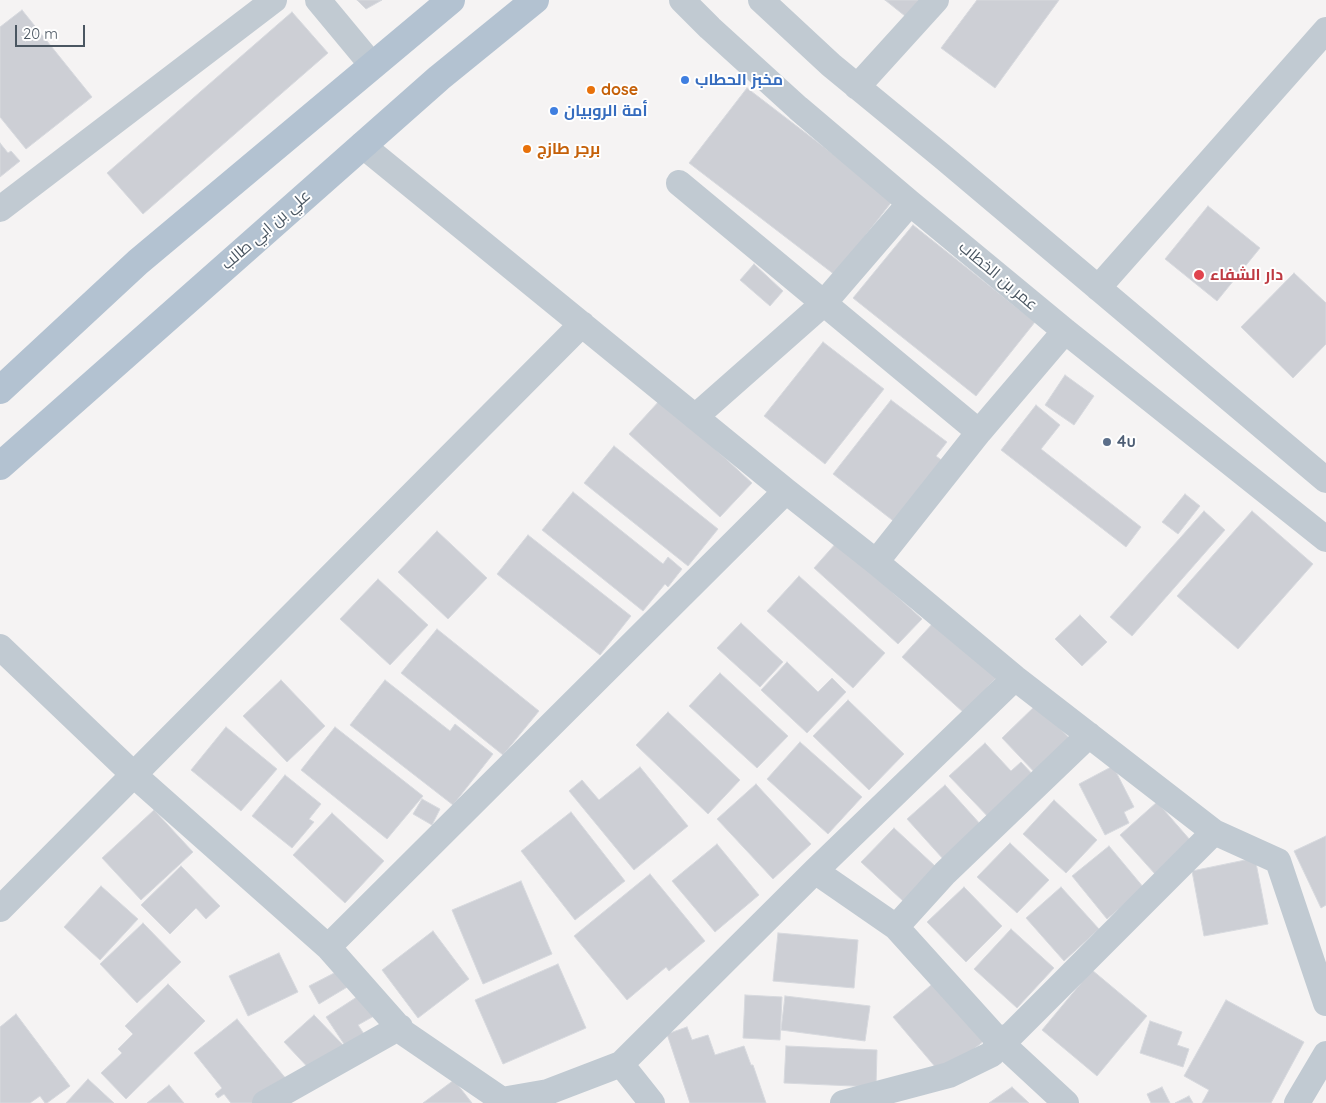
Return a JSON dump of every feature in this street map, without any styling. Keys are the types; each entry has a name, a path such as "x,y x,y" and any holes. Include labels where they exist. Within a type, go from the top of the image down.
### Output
{"main road":[{"path":"0,390 138,262 451,0"},
{"name":"علي بن ابي طالب","path":"0,466 439,78 536,0"}],"street":[{"path":"0,209 274,0"},
{"path":"318,0 372,65"},
{"name":"عمر بن الخطاب","path":"682,0 798,108 910,203 1065,331 1326,539"},
{"path":"761,0 831,66 1326,480"},
{"path":"858,87 936,0"},
{"path":"1098,288 1326,30"},
{"path":"362,145 786,491 876,562 1015,678 1214,832 1278,861 1326,1003"},
{"path":"679,183 980,432"},
{"path":"695,417 823,304 910,203"},
{"path":"0,909 582,324"},
{"path":"876,562 980,432 1065,331"},
{"path":"328,947 786,491"},
{"path":"0,647 134,775 328,947 404,1033 502,1100 548,1092 621,1064 815,870 1015,678"},
{"path":"896,928 946,873 1089,735"},
{"path":"843,1103 949,1075 992,1054 999,1041 1011,1035 1214,832"},
{"path":"815,870 896,928 999,1041 1066,1103"},
{"path":"264,1103 400,1027"},
{"path":"1297,1103 1326,1054"},
{"path":"621,1064 652,1103"}],"building":[{"path":"357,0 382,0 366,9"},
{"path":"885,0 926,0 910,20"},
{"path":"977,0 1059,0 995,88 941,48"},
{"path":"22,10 92,97 26,149 0,117 0,27"},
{"path":"292,12 328,53 143,214 107,173"},
{"path":"747,88 893,200 835,275 689,163"},
{"path":"0,143 8,153 11,151 20,161 0,177"},
{"path":"1208,206 1260,248 1217,301 1165,259"},
{"path":"913,225 1035,322 976,396 853,298"},
{"path":"754,264 783,291 770,306 740,280"},
{"path":"1294,273 1326,303 1326,344 1293,378 1241,327"},
{"path":"823,342 884,389 825,464 764,416"},
{"path":"1065,375 1094,396 1074,425 1045,405"},
{"path":"661,399 752,483 720,517 629,434"},
{"path":"891,400 947,442 936,456 944,462 896,523 833,474"},
{"path":"1036,405 1060,425 1041,449 1141,527 1126,547 1001,450"},
{"path":"614,446 718,529 688,566 584,483"},
{"path":"573,492 663,564 668,557 682,569 668,587 665,584 643,611 542,530"},
{"path":"1185,494 1200,506 1178,534 1162,522"},
{"path":"1204,511 1225,530 1132,636 1110,617"},
{"path":"1252,511 1313,564 1238,649 1177,596"},
{"path":"437,531 487,578 448,619 398,572"},
{"path":"528,535 631,616 600,655 497,574"},
{"path":"837,542 922,619 898,644 814,568"},
{"path":"799,576 885,653 853,688 767,611"},
{"path":"378,579 428,625 390,665 340,619"},
{"path":"1080,615 1107,642 1082,666 1055,639"},
{"path":"934,622 996,678 964,713 902,657"},
{"path":"741,623 783,662 760,687 717,648"},
{"path":"437,629 539,711 503,755 401,673"},
{"path":"787,662 818,692 832,678 846,692 807,733 761,690"},
{"path":"720,673 788,736 757,768 689,706"},
{"path":"281,680 325,726 287,762 243,716"},
{"path":"385,680 450,731 455,724 493,754 453,805 350,725"},
{"path":"848,700 904,754 869,790 813,736"},
{"path":"1037,704 1074,743 1038,776 1002,738"},
{"path":"668,712 740,780 708,814 636,745"},
{"path":"226,727 277,769 241,811 191,770"},
{"path":"335,727 423,796 387,839 301,770"},
{"path":"800,742 862,797 828,834 767,779"},
{"path":"985,743 1011,771 1021,762 1038,780 993,822 949,776"},
{"path":"1113,766 1134,807 1124,812 1129,823 1105,835 1079,784"},
{"path":"640,767 688,826 634,870 569,791 582,780 599,800"},
{"path":"285,775 321,804 309,819 314,822 292,848 252,816"},
{"path":"756,784 811,844 773,879 717,819"},
{"path":"945,785 982,826 944,860 907,819"},
{"path":"422,799 440,809 432,825 413,814"},
{"path":"1054,800 1097,840 1066,873 1023,834"},
{"path":"1157,802 1191,841 1155,874 1120,835"},
{"path":"154,810 193,852 141,900 102,858"},
{"path":"571,812 625,881 575,920 521,851"},
{"path":"332,813 384,861 345,903 293,855"},
{"path":"894,828 935,866 903,901 861,862"},
{"path":"1326,836 1326,905 1321,908 1294,851"},
{"path":"1010,843 1049,880 1017,913 977,877"},
{"path":"717,844 759,895 715,932 672,881"},
{"path":"1109,846 1144,888 1107,919 1072,876"},
{"path":"1255,858 1268,924 1204,936 1192,871"},
{"path":"181,866 220,906 206,919 196,908 170,934 141,905"},
{"path":"650,874 705,941 669,971 666,967 627,1000 574,936"},
{"path":"521,881 552,954 483,984 452,910"},
{"path":"101,886 138,919 100,960 64,927"},
{"path":"964,887 1002,926 966,962 927,922"},
{"path":"1061,887 1099,929 1064,961 1026,918"},
{"path":"143,923 181,962 137,1003 100,964"},
{"path":"1011,929 1054,968 1017,1008 974,969"},
{"path":"433,931 469,979 418,1018 382,970"},
{"path":"778,933 858,940 854,988 773,981"},
{"path":"279,953 298,992 248,1016 229,976"},
{"path":"558,964 586,1028 503,1064 475,1000"},
{"path":"340,970 349,986 319,1004 309,986"},
{"path":"1092,970 1147,1016 1097,1076 1042,1030"},
{"path":"936,981 985,1040 942,1075 893,1017"},
{"path":"168,984 205,1021 126,1099 101,1073 122,1053 118,1049 133,1034 125,1026"},
{"path":"360,995 374,1016 358,1025 366,1037 348,1050 326,1017"},
{"path":"745,995 782,997 780,1040 743,1038"},
{"path":"785,996 870,1006 865,1041 781,1030"},
{"path":"1226,1000 1304,1042 1271,1103 1202,1103 1209,1090 1184,1076"},
{"path":"16,1014 70,1086 47,1103 40,1096 30,1103 0,1103 0,1027"},
{"path":"314,1015 344,1046 314,1074 284,1042"},
{"path":"237,1019 287,1080 257,1103 231,1103 224,1094 218,1098 215,1094 222,1088 194,1053"},
{"path":"1150,1021 1182,1032 1177,1045 1189,1049 1183,1067 1140,1053"},
{"path":"687,1027 692,1040 708,1035 715,1055 744,1046 751,1065 753,1065 766,1103 690,1103 667,1034"},
{"path":"786,1046 877,1050 876,1087 784,1083"},
{"path":"88,1079 114,1103 66,1103"},
{"path":"454,1080 472,1103 423,1103"},
{"path":"169,1085 184,1103 147,1103"},
{"path":"1012,1087 1029,1103 989,1103"},
{"path":"1162,1087 1170,1103 1151,1103 1147,1094"},
{"path":"1189,1096 1193,1103 1175,1103"}],"place":[{"name":"مخبز الحطاب","path":"685,80"},
{"name":"dose","path":"591,90"},
{"name":"أمة الروبيان","path":"554,111"},
{"name":"برجر طازج","path":"527,149"},
{"name":"دار الشفاء","path":"1199,275"},
{"name":"4u","path":"1107,442"}]}
